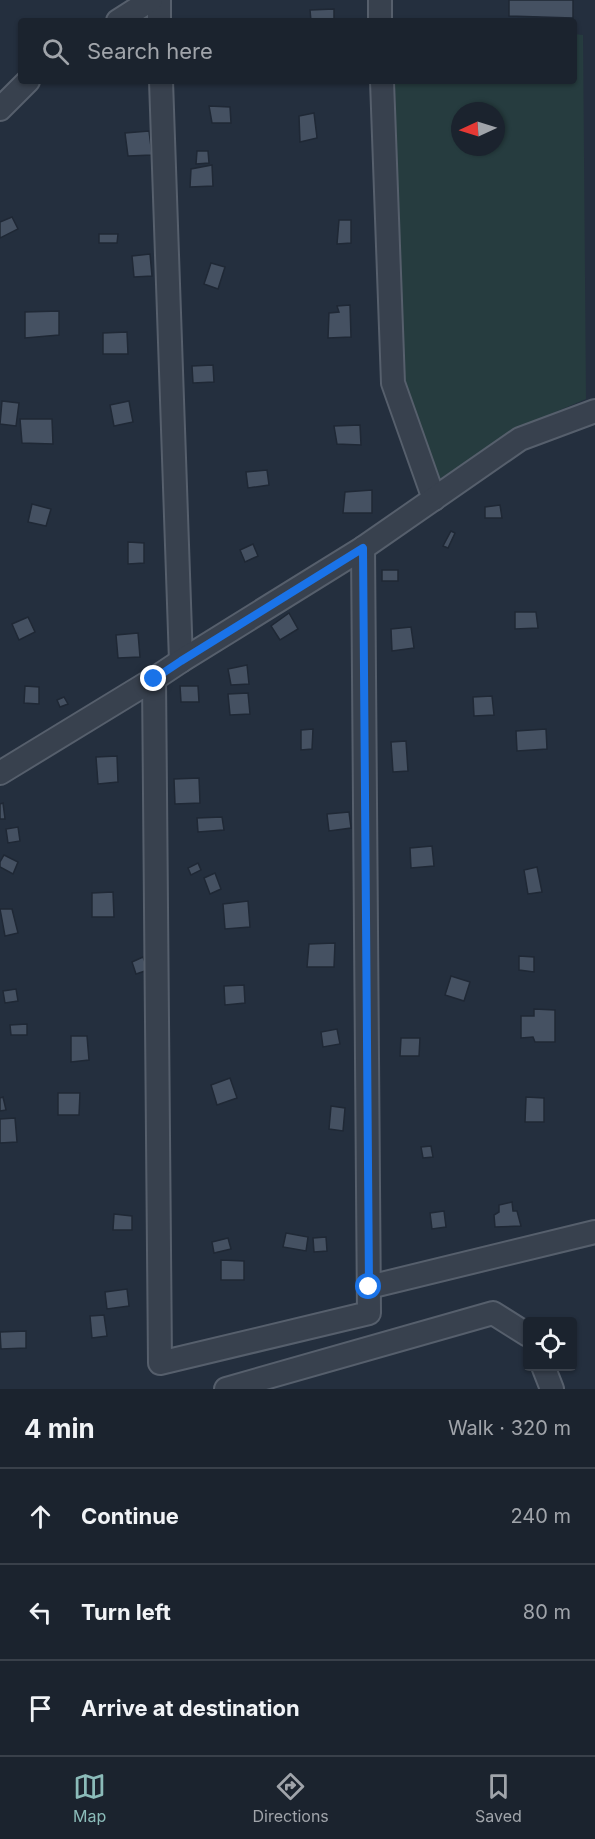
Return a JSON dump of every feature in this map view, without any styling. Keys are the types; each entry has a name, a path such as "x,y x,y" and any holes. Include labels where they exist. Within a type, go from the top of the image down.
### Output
{"street":[{"path":"123,18 151,0"},
{"path":"159,0 159,18"},
{"path":"380,0 380,18"},
{"path":"0,109 25,84"},
{"path":"162,84 181,661"},
{"path":"382,84 393,383 434,499"},
{"path":"0,773 363,548 520,439 595,411"},
{"path":"154,679 160,1363 369,1313 363,548"},
{"path":"369,1287 595,1232"},
{"path":"226,1389 493,1313 523,1332"},
{"path":"545,1371 552,1389"}],"green space":[{"path":"577,34 583,35 586,399 513,430 439,485 400,383 395,84 577,84"}],"building":[{"path":"509,0 573,0 573,18 509,16"},
{"path":"334,9 334,18 311,18 310,10"},
{"path":"209,106 230,107 231,123 212,123"},
{"path":"314,113 317,138 300,142 299,116"},
{"path":"149,131 152,155 128,156 125,133"},
{"path":"197,151 208,151 209,163 196,164"},
{"path":"212,165 213,186 190,187 191,169"},
{"path":"12,217 18,229 0,238 0,222"},
{"path":"339,220 351,220 351,243 337,244"},
{"path":"99,234 118,234 117,243 99,243"},
{"path":"150,254 152,276 134,277 132,256"},
{"path":"211,263 225,267 218,289 204,284"},
{"path":"350,305 351,337 328,338 329,313 339,312 337,306"},
{"path":"59,311 59,335 25,338 25,312"},
{"path":"127,332 128,354 103,354 103,333"},
{"path":"213,365 214,382 193,383 192,366"},
{"path":"2,401 19,403 16,426 0,424"},
{"path":"129,401 133,422 114,426 110,405"},
{"path":"20,419 52,419 53,444 22,443"},
{"path":"360,425 361,445 337,444 334,426"},
{"path":"267,470 269,485 248,488 246,472"},
{"path":"372,490 372,513 343,513 345,492"},
{"path":"32,504 51,509 46,526 28,522"},
{"path":"500,505 502,518 485,518 485,507"},
{"path":"451,531 455,533 448,548 443,546"},
{"path":"128,542 144,543 144,563 128,564"},
{"path":"253,544 258,556 245,562 240,550"},
{"path":"382,570 398,570 398,581 382,581"},
{"path":"515,612 536,612 538,628 515,629"},
{"path":"289,613 298,629 280,640 271,626"},
{"path":"28,617 35,632 19,640 12,624"},
{"path":"411,627 414,648 392,651 391,629"},
{"path":"138,633 140,657 118,658 116,635"},
{"path":"247,665 249,684 231,685 228,669"},
{"path":"25,686 39,687 39,704 24,703"},
{"path":"180,686 198,686 199,702 181,702"},
{"path":"248,693 250,714 230,715 228,694"},
{"path":"492,696 494,715 474,716 473,697"},
{"path":"64,697 68,704 60,707 57,700"},
{"path":"313,729 312,749 301,750 301,730"},
{"path":"546,729 547,749 517,751 516,731"},
{"path":"406,741 408,771 393,772 391,742"},
{"path":"117,756 118,782 98,784 96,757"},
{"path":"199,778 200,803 175,804 174,779"},
{"path":"3,803 5,819 0,819 0,804"},
{"path":"349,812 351,828 329,831 327,814"},
{"path":"222,817 224,830 198,832 197,818"},
{"path":"18,827 20,841 8,843 6,829"},
{"path":"432,846 434,866 411,868 410,848"},
{"path":"4,855 18,862 13,874 0,867"},
{"path":"198,863 201,870 191,875 188,868"},
{"path":"537,867 542,892 528,894 524,870"},
{"path":"215,873 221,889 210,894 204,878"},
{"path":"113,892 114,917 92,917 92,893"},
{"path":"248,901 250,927 225,929 223,904"},
{"path":"0,909 12,909 18,933 5,936"},
{"path":"335,943 334,967 307,967 309,944"},
{"path":"519,956 534,957 534,972 519,970"},
{"path":"143,957 148,970 136,974 132,962"},
{"path":"451,976 470,982 464,1001 445,995"},
{"path":"244,985 245,1003 225,1005 224,986"},
{"path":"16,989 18,1001 5,1003 3,991"},
{"path":"534,1009 555,1010 555,1042 535,1042 533,1037 521,1038 521,1016 534,1016"},
{"path":"27,1024 27,1035 11,1035 10,1025"},
{"path":"337,1029 340,1044 323,1047 321,1032"},
{"path":"71,1036 87,1036 89,1060 71,1062"},
{"path":"401,1038 420,1038 419,1056 400,1056"},
{"path":"230,1078 237,1098 217,1105 211,1085"},
{"path":"58,1093 80,1093 79,1115 58,1115"},
{"path":"3,1097 6,1110 0,1111 0,1098"},
{"path":"526,1097 544,1098 544,1122 525,1122"},
{"path":"331,1106 345,1108 343,1131 329,1129"},
{"path":"15,1118 17,1142 0,1143 0,1119"},
{"path":"431,1146 433,1157 423,1158 421,1147"},
{"path":"512,1202 513,1211 517,1211 521,1226 495,1227 494,1215 499,1212 499,1205"},
{"path":"444,1211 446,1227 432,1229 430,1213"},
{"path":"114,1214 132,1216 132,1230 113,1230"},
{"path":"286,1233 308,1237 306,1251 283,1247"},
{"path":"326,1237 327,1251 314,1252 313,1238"},
{"path":"228,1238 231,1249 214,1253 212,1242"},
{"path":"221,1260 244,1261 244,1280 221,1280"},
{"path":"127,1289 129,1306 107,1309 105,1292"},
{"path":"104,1315 107,1336 92,1338 90,1316"},
{"path":"26,1331 26,1348 1,1349 0,1332"}],"route":[{"path":"154,679 363,548 369,1287"}]}
